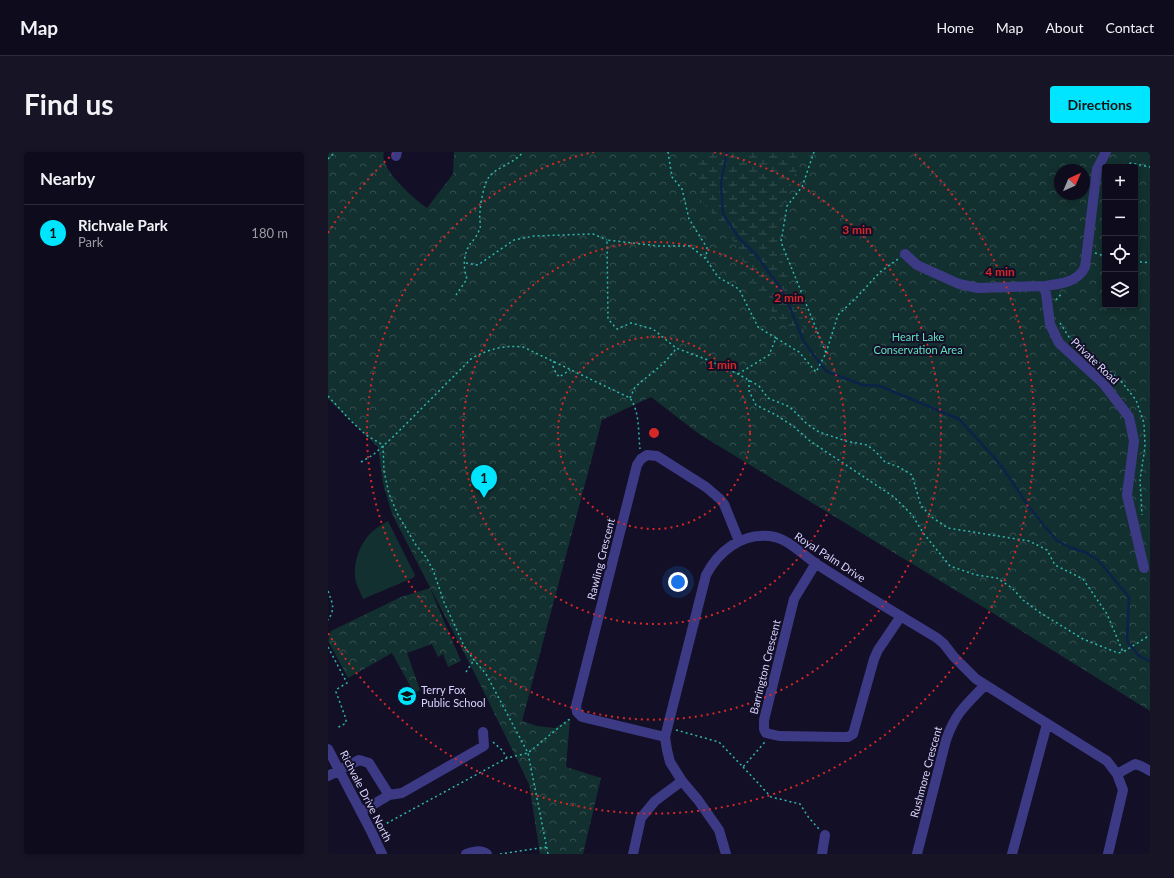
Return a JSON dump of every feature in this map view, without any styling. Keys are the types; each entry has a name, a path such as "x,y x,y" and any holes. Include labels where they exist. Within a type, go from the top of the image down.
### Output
{"street":[{"path":"905,254 917,264 959,284 978,288 1045,286 1065,287 1081,274 1085,267 1097,169 1106,152"},
{"name":"Private Road","path":"1045,286 1050,324 1059,343 1102,383 1129,416 1134,441 1127,495 1144,568"},
{"path":"645,456 657,456 714,493 724,504 739,541"},
{"name":"Rawling Crescent","path":"582,717 577,712 576,706 637,465 645,456"},
{"name":"Royal Palm Drive","path":"726,854 719,830 698,800 682,781 670,762 667,750 668,733 706,575 712,564 729,546 739,541 762,536 776,537 791,544 816,563 944,644 954,657 971,674 985,684 1108,761 1117,774 1123,790 1108,854"},
{"name":"Barrington Crescent","path":"766,733 764,729 764,720 794,599 816,563"},
{"path":"766,733 779,736 841,737 848,737 853,734 874,659 878,650 900,616"},
{"name":"Rushmore Crescent","path":"917,854 946,740 952,725 959,712 985,684"},
{"path":"582,717 668,733"},
{"path":"1012,854 1047,724"},
{"path":"361,812 389,795 402,793 484,746 483,732"},
{"name":"Richvale Drive North","path":"328,749 382,854"},
{"path":"328,776 359,760 369,763 389,795"},
{"path":"1117,774 1135,764 1150,771"},
{"path":"633,854 642,818 655,801 682,781"},
{"path":"822,854 826,835"},
{"path":"466,854 476,851 484,851 487,854"}],"path":[{"path":"328,159 335,152"},
{"path":"456,295 467,279 464,268 466,263 464,257 467,249 480,228 480,212 488,179 492,174 523,152"},
{"path":"668,152 672,177 682,189 689,219 707,248 706,259"},
{"path":"814,152 802,187 787,206 781,242 826,352"},
{"path":"1138,164 1150,167"},
{"path":"466,263 478,264 514,240 534,236 593,234 607,240 658,246 690,246 706,259 718,277 739,289 758,326 799,352 816,372 826,352 838,315 858,297 880,272 905,254"},
{"path":"607,240 608,319 617,329 631,323 653,329 676,348 708,360 759,386 768,398 790,407 807,424 818,432 846,441 867,445 885,462 912,475 921,506 933,518 948,528 1029,541 1048,550 1055,565 1083,579 1107,614 1123,652"},
{"path":"1094,253 1102,255"},
{"path":"1138,261 1150,263"},
{"path":"1054,303 1065,287"},
{"path":"1058,318 1069,337 1121,381 1136,400 1144,423 1145,447 1140,480 1142,517"},
{"path":"738,374 769,355 776,338"},
{"path":"361,462 372,455 394,436 472,358 488,350 510,346 523,347 630,398 634,404 637,414 640,452 645,456"},
{"path":"630,398 635,387 664,363 676,348"},
{"path":"554,361 553,368 558,378 570,370"},
{"path":"749,380 749,391 756,405 776,415 810,441 894,497 912,515 928,540 950,566 976,575 997,578 1012,588 1023,600 1039,612 1083,639 1118,653 1127,650 1147,637 1150,638"},
{"path":"328,396 366,435 384,445"},
{"path":"384,445 384,471 389,494 398,515 416,546 426,557 433,570 444,602 458,633 474,660 486,674 528,753 535,782 548,854"},
{"path":"328,591 333,608 332,614 328,620"},
{"path":"328,647 346,683 337,689 336,692 346,719 346,723 337,728"},
{"path":"466,672 474,660"},
{"path":"371,832 507,758 528,753 568,720 582,717"},
{"path":"483,732 502,750 507,758"},
{"path":"668,733 719,742 771,797 800,804 809,818 826,835"},
{"path":"743,767 764,743 766,733"},
{"path":"500,854 546,847"}],"green space":[{"name":"Heart Lake Conservation Area","path":"328,152 384,152 386,166 392,175 414,198 427,208 453,174 454,152 1150,152 1150,711 988,610 699,434 651,397 602,420 522,721 537,726 555,728 570,719 566,767 601,778 583,854 540,854 529,784 477,678 392,514 383,483 378,447 328,399"},
{"path":"698,152 804,152 779,215 778,249 802,314 804,335 779,322 754,285 732,238 701,200 696,156"},
{"path":"388,521 415,575 413,578 363,599 356,582 355,575 356,562 360,548 368,536 376,528"},
{"path":"430,588 461,661 448,667 443,654 438,657 432,644 407,653 420,690 414,693 392,653 348,678 328,641 331,631 401,597"}],"waterway":[{"path":"727,152 721,183 723,214 739,238 756,255 784,293 804,342 826,371 863,385 880,386 959,419 1000,464 1029,507 1056,540 1069,547 1085,552 1098,560 1129,597 1127,641 1139,656 1150,661"}],"place":[{"name":"Richvale Park","path":"484,498"},
{"name":"Terry Fox Public School","path":"407,696"}]}
